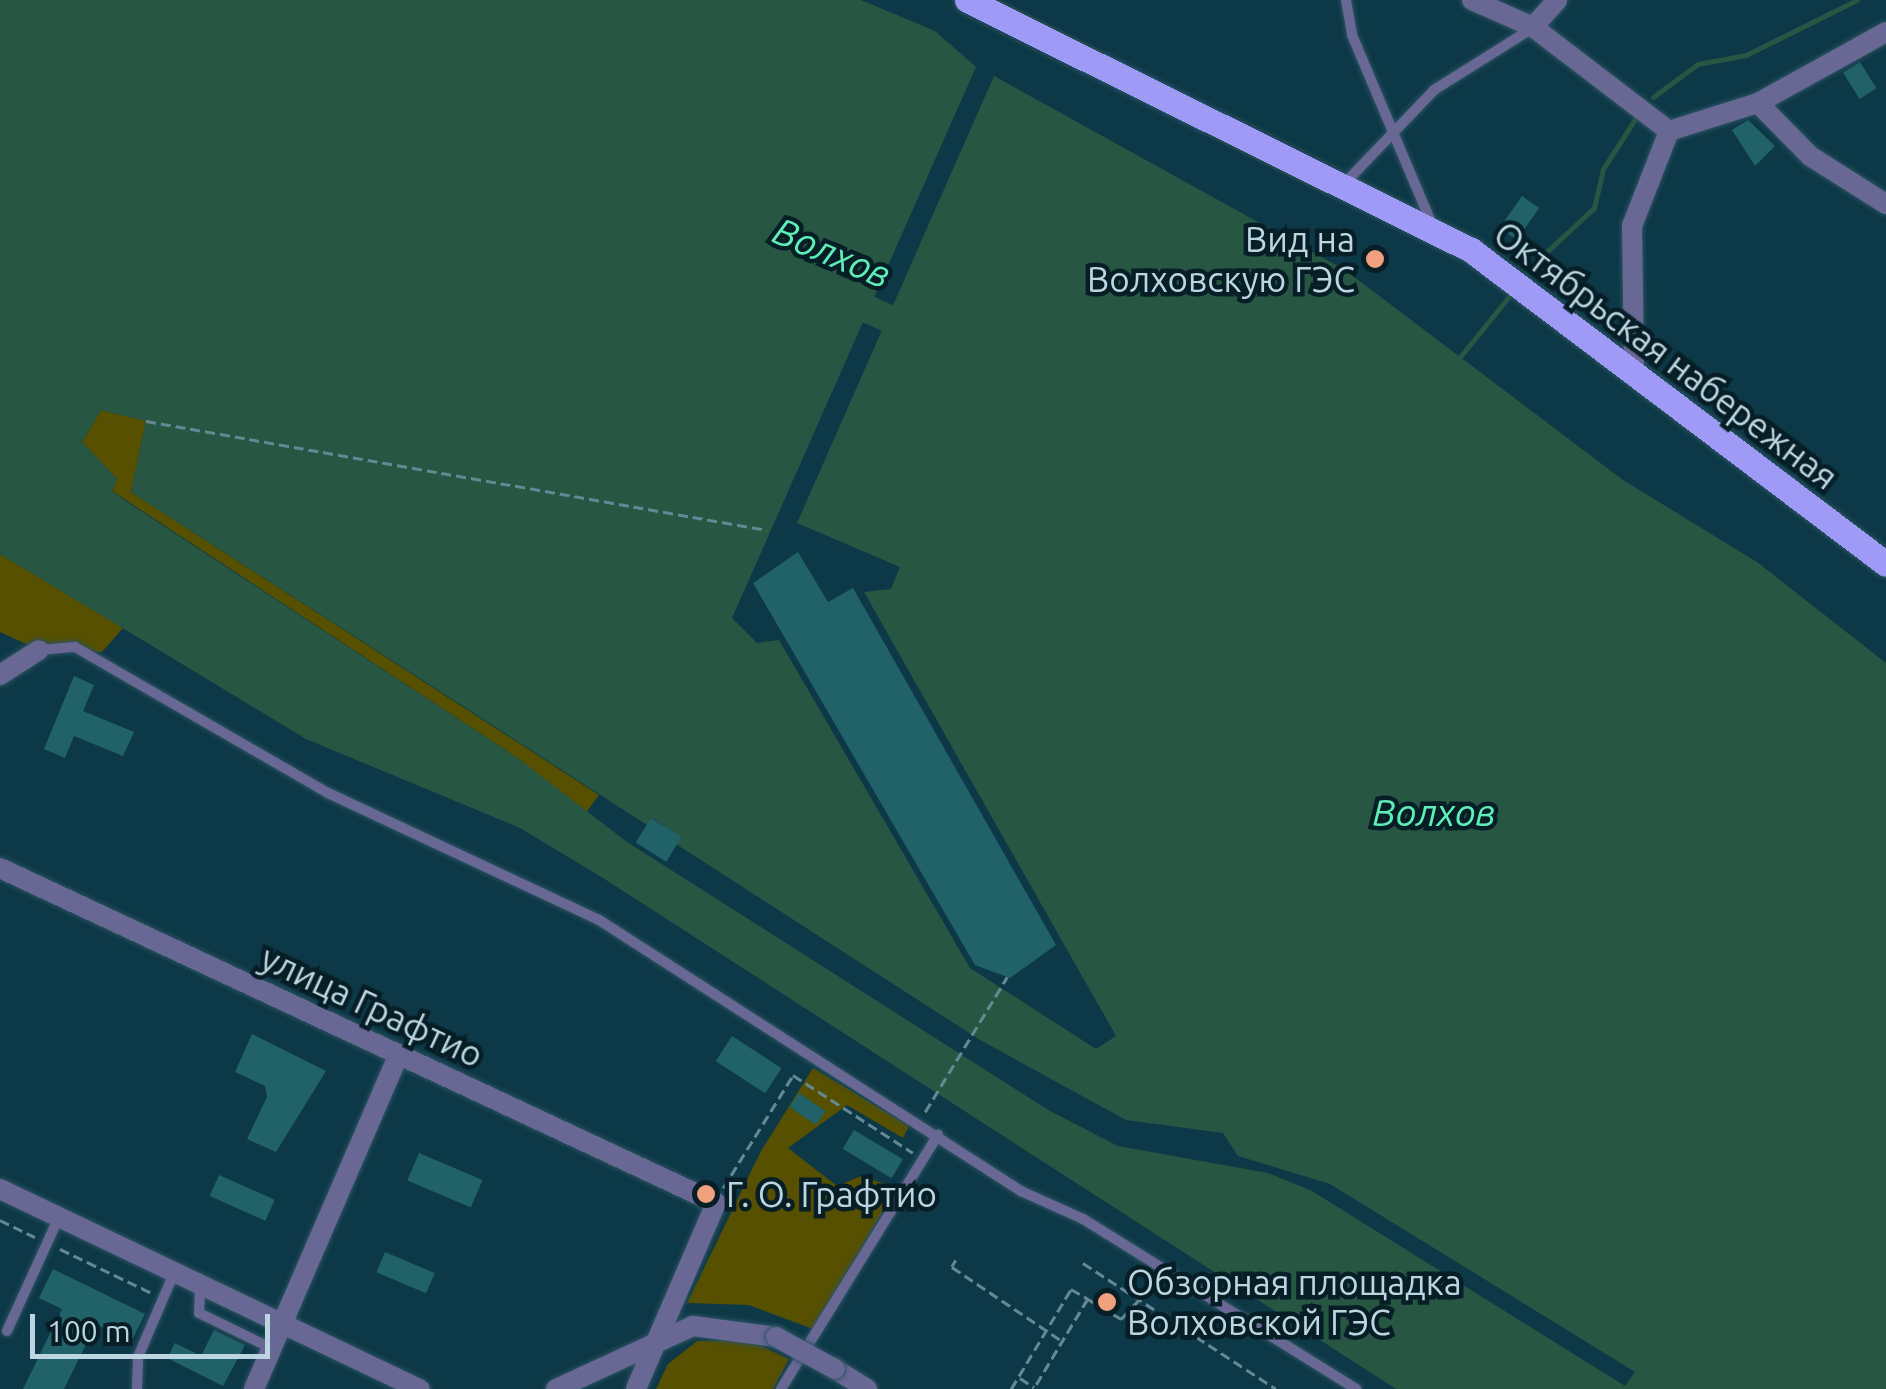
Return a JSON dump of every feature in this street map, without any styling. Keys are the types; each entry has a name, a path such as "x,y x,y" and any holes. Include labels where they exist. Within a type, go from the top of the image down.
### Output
{"main road":[{"name":"Октябрьская набережная","path":"968,0 1435,230 1634,368 1886,564"}],"street":[{"path":"1472,0 1534,27 1670,131"},
{"path":"1534,27 1557,0"},
{"path":"1670,131 1758,103 1886,32"},
{"path":"1758,103 1810,156 1883,199"},
{"path":"1634,368 1632,226 1670,131"},
{"path":"0,675 39,650"},
{"name":"улица Графтио","path":"0,868 716,1203"},
{"path":"254,1389 399,1054"},
{"path":"0,1189 420,1389"},
{"path":"636,1389 716,1203"},
{"path":"556,1389 660,1336 723,1324 776,1336 867,1389"}],"lane":[{"path":"1346,0 1396,138 1435,230"},
{"path":"1343,184 1396,138 1434,90 1534,27"},
{"path":"39,650 75,646 328,792 599,920 938,1135 1356,1389"},
{"path":"780,1389 938,1135"},
{"path":"7,1331 59,1217"},
{"path":"137,1389 138,1356 174,1272"},
{"path":"200,1284 199,1314 273,1348"}],"path":[{"path":"146,421 767,530"},
{"path":"918,1122 1007,976"},
{"path":"716,1203 792,1075 924,1160"},
{"path":"0,1220 163,1298"},
{"path":"956,1260 952,1267 1063,1341"},
{"path":"1083,1263 1276,1389"},
{"path":"1011,1389 1071,1289 1128,1320 1139,1299"},
{"path":"1018,1377 1035,1388 1088,1299"}],"shaded area":[{"path":"101,410 146,421 131,492 599,795 585,814 519,759 112,491 117,479 82,442"},
{"path":"0,554 123,628 102,652 39,650 0,632"},
{"path":"813,1068 909,1126 903,1138 847,1105 788,1148 837,1186 861,1176 897,1188 813,1329 749,1305 687,1303 761,1151"},
{"path":"748,1340 789,1359 773,1389 656,1389 668,1364 697,1341"}],"water":[{"name":"Волхов","path":"0,0 861,0 935,31 976,67 732,618 757,643 779,640 970,968 1096,1049 1116,1036 864,592 891,589 900,567 797,523 994,76 1345,270 1623,480 1757,562 1886,663 1886,1389 1396,1389 520,828 306,739 0,554","holes":["101,410 146,421 131,492 647,825 652,818 680,837 676,844 980,1040 1126,1120 1223,1133 1238,1156 1330,1184 1635,1372 1625,1386 1312,1191 1268,1173 1118,1146 1050,1111 627,842 519,759 112,491 117,479 82,442"]}],"building":[{"path":"1860,62 1876,88 1859,99 1843,73"},
{"path":"1748,120 1775,146 1755,166 1732,130"},
{"path":"1522,196 1539,208 1517,240 1500,228"},
{"path":"798,552 828,602 853,588 1056,945 1010,978 975,965 753,583"},
{"path":"74,676 94,685 83,711 134,732 123,756 74,736 65,758 44,749"},
{"path":"651,818 682,837 666,862 636,843"},
{"path":"252,1034 326,1071 276,1152 247,1139 267,1097 265,1086 235,1072"},
{"path":"732,1036 781,1068 765,1093 716,1061"},
{"path":"799,1093 826,1111 816,1125 789,1107"},
{"path":"854,1130 903,1159 892,1178 843,1149"},
{"path":"419,1153 483,1180 471,1208 407,1181"},
{"path":"219,1175 275,1200 265,1221 210,1196"},
{"path":"385,1252 435,1273 426,1293 376,1272"},
{"path":"53,1269 145,1314 131,1342 96,1324 64,1389 23,1389 62,1309 39,1298"},
{"path":"214,1330 245,1345 223,1386 167,1358 175,1343 201,1356"}],"waterway":[{"path":"1653,97 1698,64 1746,55 1857,0"},
{"path":"1527,270 1594,208 1603,169 1635,119"},
{"name":"Волхов","path":"834,294 918,332"},
{"path":"1460,357 1510,295"}],"place":[{"name":"Вид на Волховскую ГЭС","path":"1375,259"},
{"name":"Г. О. Графтио","path":"706,1194"},
{"name":"Обзорная площадка Волховской ГЭС","path":"1107,1302"}]}
